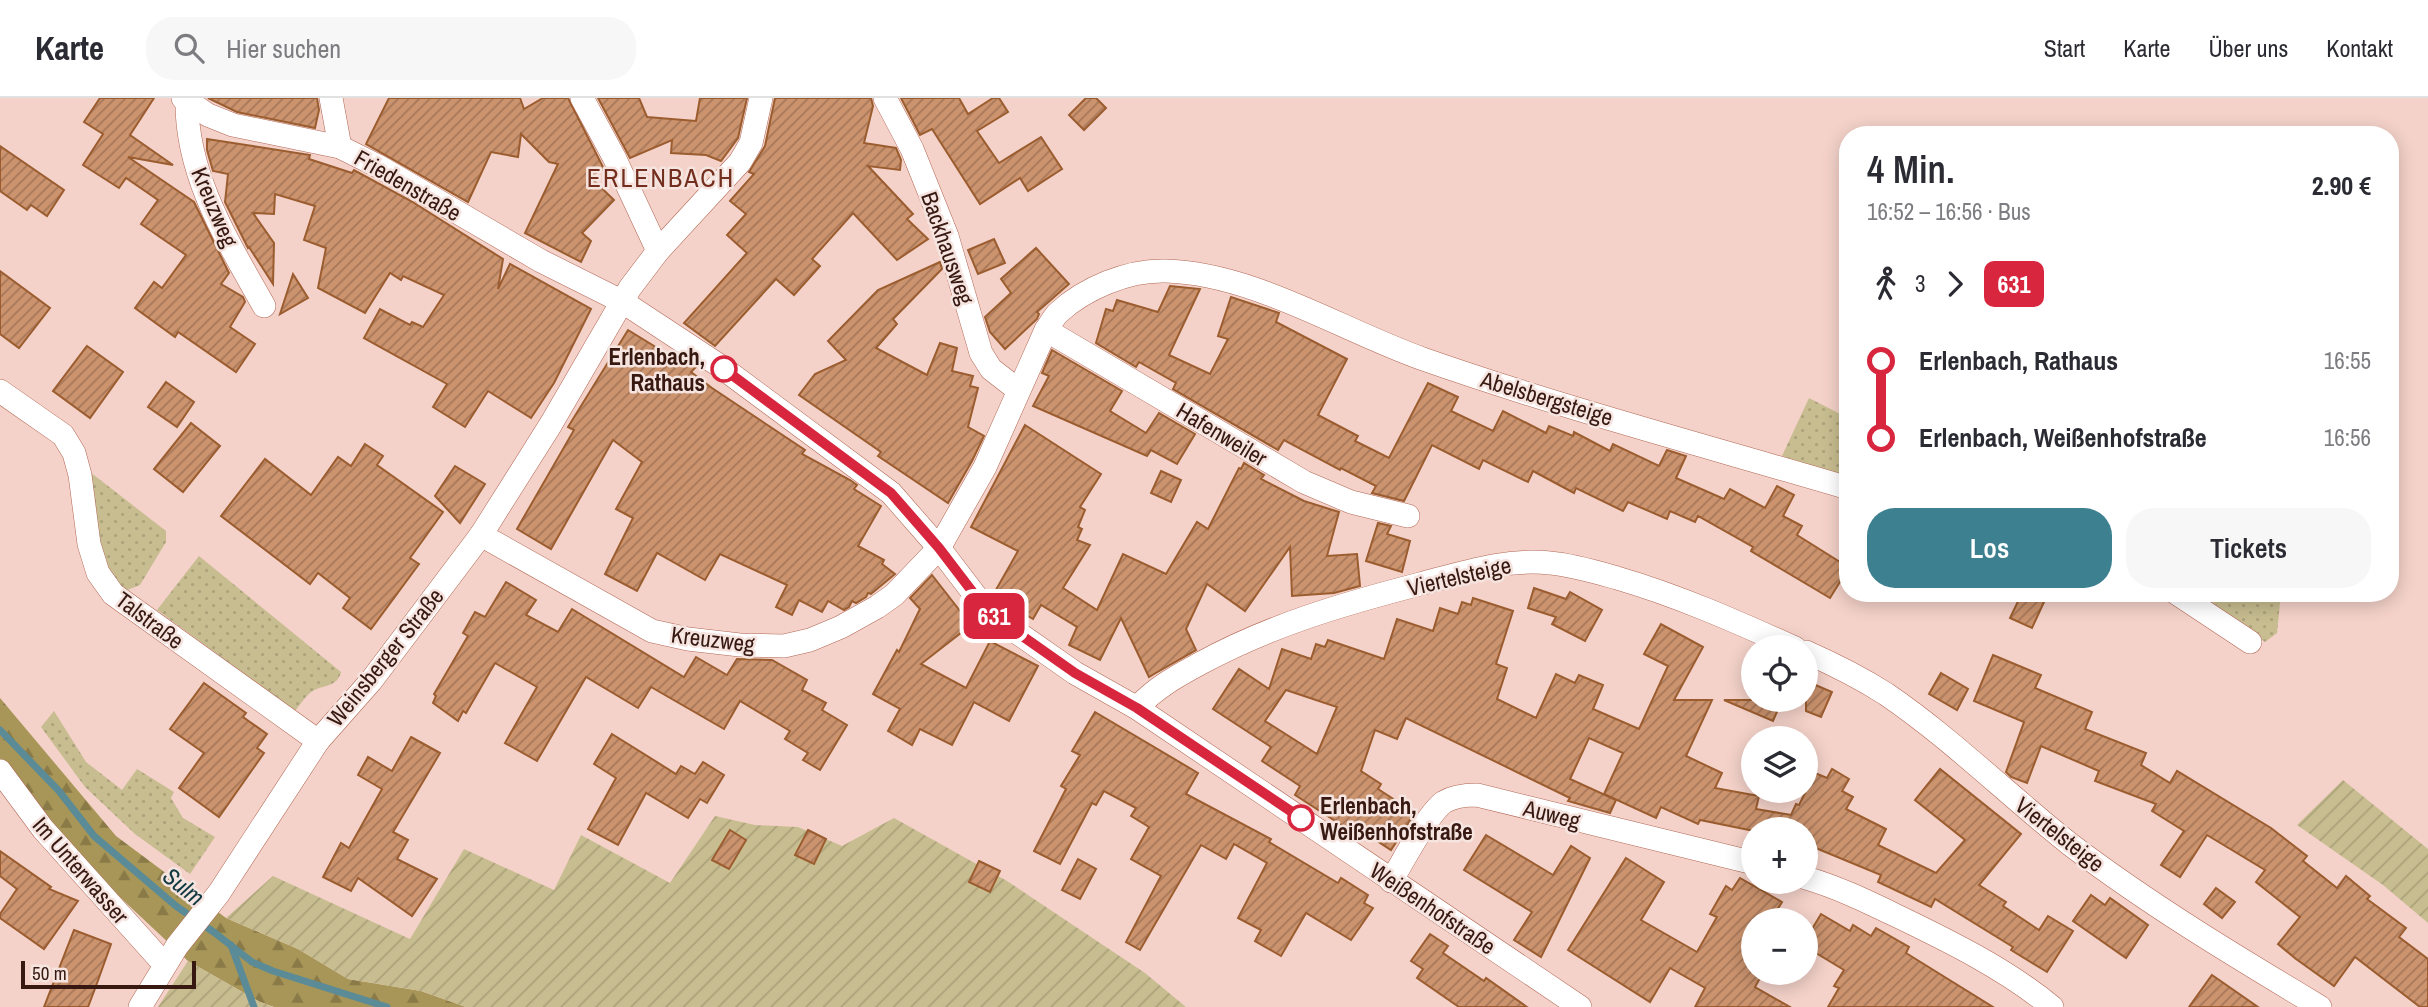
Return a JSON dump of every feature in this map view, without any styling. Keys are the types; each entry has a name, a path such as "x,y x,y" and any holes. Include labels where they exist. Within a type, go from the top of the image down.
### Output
{"street":[{"path":"331,98 341,146"},
{"path":"582,98 615,159 658,251"},
{"name":"Weinsberger Straße","path":"140,1007 171,956 219,893 318,741 371,681 481,535 551,424 630,288 658,251 740,163 751,143 761,98"},
{"name":"Backhausweg","path":"885,98 912,149 947,236 981,353 991,369 1018,390"},
{"name":"Friedenstraße","path":"185,99 208,115 233,125 341,146 541,261 623,302"},
{"name":"Kreuzweg","path":"185,99 194,163 225,237 264,306"},
{"name":"Abelsbergsteige","path":"1046,330 1058,313 1086,293 1114,279 1163,271 1204,275 1253,288 1394,348 1489,382 1839,485"},
{"name":"Weißenhofstraße","path":"623,302 720,366 891,493 995,617 1075,673 1137,708 1580,1007"},
{"path":"939,548 985,467 1046,330"},
{"name":"Hafenweiler","path":"1046,330 1304,482 1351,502 1408,516"},
{"name":"Talstraße","path":"0,391 63,435 74,453 80,475 89,544 98,573 113,594 318,741"},
{"name":"Kreuzweg","path":"481,535 652,631 688,639 740,645 784,646 810,640 841,627 894,595 939,548"},
{"name":"Viertelsteige","path":"1137,708 1150,693 1168,681 1225,650 1308,615 1464,572 1522,562 1562,565 1659,590 1765,635"},
{"path":"2190,602 2250,642"},
{"name":"Viertelsteige","path":"1818,657 1885,694 2070,844 2130,888 2320,1007"},
{"name":"Im Unterwasser","path":"0,771 43,828 171,956"},
{"name":"Auweg","path":"1391,881 1434,812 1445,802 1461,796 1477,795 1741,860"},
{"path":"1818,882 1928,931 2026,985 2052,1007"}],"shaded area":[{"path":"1809,398 1839,413 1839,474 1782,456"},
{"path":"90,472 166,531 166,542 140,585 125,591 114,579 100,552"},
{"path":"199,556 341,672 336,681 314,690 295,711 157,610"},
{"path":"2212,602 2280,602 2277,633 2265,642"},
{"path":"54,711 86,762 122,790 137,769 174,792 171,798 183,818 215,837 190,874 135,834 85,787 41,727"},
{"path":"2343,780 2428,849 2428,923 2383,885 2297,825"},
{"path":"715,816 755,825 798,827 842,846 894,818 1007,881 1145,973 1186,1007 466,1007 421,991 348,979 298,949 226,918 273,876 410,939 464,849 554,890 581,835 670,883"},
{"path":"188,961 260,1002 274,1007 158,1007"}],"green space":[{"path":"0,698 116,836 226,918 298,949 348,979 421,991 466,1007 274,1007 260,1002 188,961 92,871 0,759"}],"building":[{"path":"100,98 154,98 130,135 173,165 128,157 194,202 229,273 221,284 243,297 245,302 230,327 255,344 236,372 178,332 175,337 135,308 154,282 162,288 186,255 141,224 158,200 126,178 119,188 83,165 103,134 84,122"},
{"path":"208,98 317,98 319,110 315,128 237,112"},
{"path":"389,98 520,98 524,109 543,98 568,98 604,169 589,176 614,200 582,233 591,241 581,262 525,233 558,164 549,162 521,134 518,157 491,152 468,202 366,144"},
{"path":"598,98 639,98 647,117 696,121 700,98 747,98 738,138 721,161 706,155 671,153 672,140 630,158"},
{"path":"775,98 871,98 873,106 864,143 896,148 901,160 900,170 868,166 913,214 907,219 928,239 897,260 853,213 812,259 820,266 794,295 776,279 715,346 684,323 747,253 727,235 746,214 730,201 754,174 749,172 765,146"},
{"path":"901,98 959,98 968,114 993,98 999,98 1008,112 977,131 999,163 1041,137 1062,169 1028,191 1020,178 980,204 932,129 920,135"},
{"path":"1086,98 1096,98 1106,108 1084,130 1069,115"},
{"path":"207,139 310,155 309,159 352,173 354,170 411,201 503,259 498,289 510,264 591,309 554,383 531,418 488,391 465,427 433,407 447,384 364,338 380,309 410,325 412,322 423,327 444,295 403,276 401,280 390,273 365,313 318,288 326,248 304,240 315,206 275,194 274,214 253,213 274,243 273,284 248,248 225,202 228,174 213,171"},
{"path":"0,146 64,190 47,216 31,205 27,210 0,191"},
{"path":"994,239 1005,263 978,274 968,250"},
{"path":"1036,248 1069,284 1037,312 1037,319 1005,349 990,332 985,317 1011,293 1001,279"},
{"path":"940,262 942,269 893,319 897,324 876,348 927,375 940,343 957,348 952,371 973,376 970,386 978,388 968,427 984,436 948,503 878,456 881,452 799,395 815,374 846,360 828,341 878,290"},
{"path":"0,271 50,308 19,348 0,334"},
{"path":"293,274 308,298 280,314"},
{"path":"1170,286 1200,289 1169,355 1210,374 1228,339 1218,336 1231,297 1279,313 1276,322 1347,359 1318,415 1358,436 1355,441 1389,458 1428,383 1458,397 1451,411 1493,431 1503,411 1546,433 1549,426 1573,436 1574,432 1610,451 1613,444 1659,466 1667,450 1686,456 1676,478 1724,499 1730,489 1765,508 1777,486 1794,495 1783,516 1802,526 1797,535 1839,561 1839,584 1830,598 1751,551 1753,547 1698,516 1695,522 1670,511 1667,519 1628,502 1623,511 1576,488 1574,493 1533,471 1528,482 1483,460 1479,469 1432,445 1404,501 1372,493 1376,486 1284,440 1278,450 1173,389 1176,383 1139,362 1136,367 1096,343 1106,309 1113,311 1117,300 1158,312"},
{"path":"628,330 677,360 680,356 696,367 691,372 712,388 805,450 802,454 850,480 857,485 854,489 881,506 858,546 884,560 882,564 895,574 871,594 868,593 856,603 852,601 844,610 828,601 822,612 799,600 792,615 776,607 787,585 720,554 705,580 657,553 637,591 605,574 633,518 616,509 642,462 613,440 551,549 517,529 574,430 568,427"},
{"path":"87,346 123,372 90,418 53,391"},
{"path":"1052,350 1122,391 1110,411 1146,433 1159,413 1195,434 1177,464 1151,450 1147,456 1033,406 1049,376 1042,373"},
{"path":"166,382 194,402 177,427 148,407"},
{"path":"191,423 220,446 183,492 154,469"},
{"path":"1025,425 1101,474 1080,507 1085,510 1078,527 1082,529 1077,540 1090,545 1063,588 1097,610 1123,554 1166,574 1197,522 1208,529 1244,463 1264,475 1261,479 1304,501 1339,512 1327,556 1357,554 1360,586 1334,593 1292,596 1290,547 1245,611 1207,584 1186,629 1196,650 1149,677 1121,618 1100,660 1069,645 1077,627 1041,605 1033,619 1009,605 1017,590 1001,603 993,595 1018,551 971,527"},
{"path":"365,444 383,456 377,465 443,512 410,558 419,564 371,629 343,608 350,598 318,573 310,584 221,516 265,459 311,495 338,457 351,466"},
{"path":"455,466 485,484 460,523 435,496"},
{"path":"1161,471 1181,480 1171,502 1151,493"},
{"path":"1378,523 1391,526 1387,534 1410,541 1402,572 1366,561"},
{"path":"932,575 971,625 921,664 966,688 990,641 1038,666 1009,721 974,702 952,745 920,729 912,745 888,731 900,709 873,694 897,650 899,652 920,609 910,598"},
{"path":"506,582 536,600 526,615 558,632 572,609 684,677 696,657 727,675 737,659 772,660 807,680 802,690 826,703 822,710 847,725 820,770 803,760 808,753 785,739 790,731 740,701 724,729 651,687 638,708 586,677 537,761 505,743 537,687 495,663 466,713 463,711 458,721 433,703 436,696 434,694 468,636 463,633 475,612 485,617"},
{"path":"1534,588 1566,599 1570,592 1602,610 1585,641 1552,624 1556,617 1528,608"},
{"path":"1473,598 1513,611 1496,664 1507,668 1497,699 1536,718 1556,674 1575,683 1579,675 1603,685 1593,709 1639,729 1668,666 1644,654 1661,624 1703,647 1674,700 1712,700 1686,756 1722,773 1715,788 1741,793 1741,803 1757,803 1756,809 1791,815 1796,804 1818,803 1818,774 1827,778 1832,769 1849,779 1842,791 1853,797 1846,809 1886,829 1878,845 1936,873 1965,840 1915,800 1940,769 2021,834 1979,885 2006,902 2003,906 2039,930 2048,916 2073,931 2047,972 2011,950 2013,947 1935,899 1931,907 1878,882 1881,875 1818,849 1818,817 1741,817 1741,828 1700,820 1698,824 1661,807 1656,818 1604,794 1623,753 1589,738 1570,779 1616,800 1610,813 1568,801 1570,798 1406,718 1397,739 1375,730 1361,771 1381,784 1378,789 1415,813 1391,850 1354,826 1351,831 1295,795 1300,786 1262,761 1271,747 1213,709 1239,669 1269,689 1282,649 1311,659 1316,644 1325,647 1328,640 1384,659 1397,619 1433,631 1440,608 1458,614 1462,602 1471,605","holes":["1286,690 1337,707 1317,754 1265,721"]},
{"path":"2018,602 2044,602 2032,628 2010,618"},
{"path":"1993,655 2041,675 2035,688 2092,712 2085,729 2146,753 2141,765 2170,783 2177,771 2271,828 2307,856 2303,861 2337,888 2346,876 2370,896 2367,899 2406,928 2399,937 2428,959 2428,1007 2420,1007 2355,957 2334,986 2296,959 2278,944 2300,917 2256,882 2265,870 2207,835 2180,877 2161,865 2184,831 2152,811 2156,804 2095,781 2099,771 2041,746 2027,783 2011,777 2006,772 2024,722 1974,701"},
{"path":"1941,673 1968,689 1957,710 1929,694"},
{"path":"204,683 246,713 243,717 267,734 257,748 264,753 219,817 179,788 204,753 170,729"},
{"path":"1818,686 1832,692 1821,717 1808,712 1818,712"},
{"path":"1724,700 1741,700 1741,707"},
{"path":"1095,712 1198,773 1186,794 1271,839 1269,842 1338,883 1341,878 1368,895 1364,903 1373,908 1351,940 1306,913 1281,956 1255,941 1261,930 1238,918 1267,863 1234,844 1226,859 1201,845 1140,950 1126,942 1161,876 1131,859 1149,827 1131,816 1136,808 1104,791 1096,805 1092,803 1060,864 1034,851 1066,789 1061,786 1080,755 1072,751"},
{"path":"1752,712 1777,712 1773,721"},
{"path":"612,734 676,774 681,766 695,774 703,762 724,775 707,803 700,799 688,818 646,793 618,845 588,829 616,778 594,764"},
{"path":"411,737 440,753 393,832 408,840 397,859 437,879 412,916 358,878 351,891 323,877 341,843 349,848 382,789 358,775 368,757 392,771"},
{"path":"730,830 746,840 729,869 712,860"},
{"path":"808,830 826,839 814,864 795,855"},
{"path":"1486,835 1553,875 1571,846 1590,858 1541,957 1514,940 1532,912 1464,870"},
{"path":"0,851 51,887 49,889 78,901 44,949 0,918 17,889 0,876"},
{"path":"1626,858 1664,882 1641,920 1697,952 1717,917 1710,914 1726,886 1732,890 1740,878 1741,894 1768,894 1782,902 1778,908 1741,908 1741,985 1756,985 1755,987 1790,1007 1695,1007 1705,988 1670,968 1650,1002 1568,950"},
{"path":"1078,859 1096,869 1080,899 1062,890"},
{"path":"979,861 1000,871 990,892 969,882"},
{"path":"2216,888 2235,902 2222,918 2204,904"},
{"path":"2091,895 2105,905 2110,898 2148,925 2126,958 2073,921"},
{"path":"1821,914 1850,931 1853,925 1871,936 1876,928 1909,947 1906,953 1993,1007 1828,1007 1839,988 1834,986 1844,970 1818,954 1818,919"},
{"path":"74,930 111,944 88,1007 44,1007"},
{"path":"1430,934 1448,946 1443,953 1484,981 1486,978 1527,1007 1459,1007 1417,978 1423,969 1411,961"},
{"path":"2212,975 2258,1007 2189,1007"}],"waterway":[{"name":"Sulm","path":"0,730 59,791 94,836 176,906 252,962 387,1007"},
{"path":"231,945 254,1007"}],"bus line":[{"name":"631","path":"724,369 891,493 995,617 1075,673 1137,708 1301,818"}],"place":[{"name":"Erlenbach, Rathaus","path":"724,369"},
{"name":"Erlenbach, Weißenhofstraße","path":"1301,818"}],"district":[{"name":"ERLENBACH","path":"661,177"}]}
